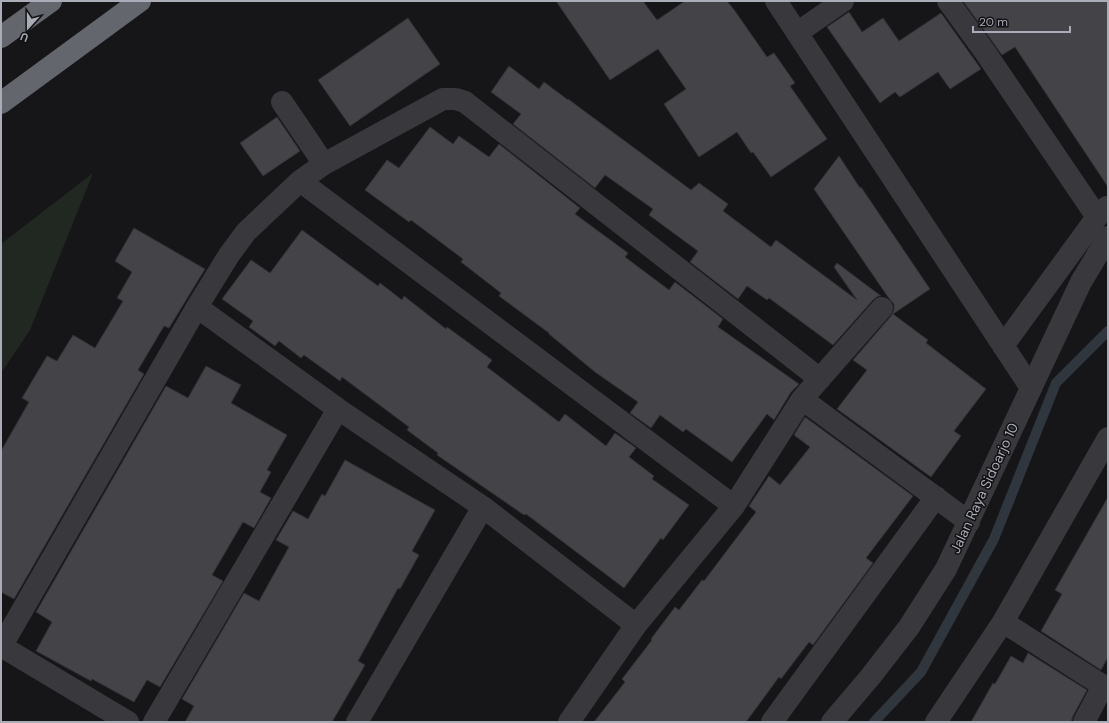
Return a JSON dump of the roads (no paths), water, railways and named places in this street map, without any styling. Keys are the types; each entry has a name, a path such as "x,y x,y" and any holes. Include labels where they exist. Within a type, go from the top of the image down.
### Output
{"highway":[{"path":"1,38 51,1"},
{"path":"1,103 140,1"}],"street":[{"path":"776,1 1031,388"},
{"path":"797,32 843,1"},
{"path":"948,1 1102,212 1003,346"},
{"path":"128,722 1,647 197,307 229,255 246,232 300,181 324,164 443,99 465,102 820,379"},
{"path":"282,102 324,164"},
{"path":"300,181 734,506"},
{"name":"Jalan Raya Sidoarjo 10","path":"832,722 871,676 909,627 946,569 1081,282 1108,237"},
{"path":"197,307 338,409 483,508 636,625"},
{"path":"569,722 636,625 734,506 802,399 882,308"},
{"path":"802,399 969,522"},
{"path":"154,722 338,409"},
{"path":"936,722 1003,622 1108,438"},
{"path":"772,722 936,498"},
{"path":"357,722 483,508"},
{"path":"1003,622 1106,688 1084,722"}],"waterway":[{"path":"874,722 921,672 994,539 1056,383 1108,331"}]}
